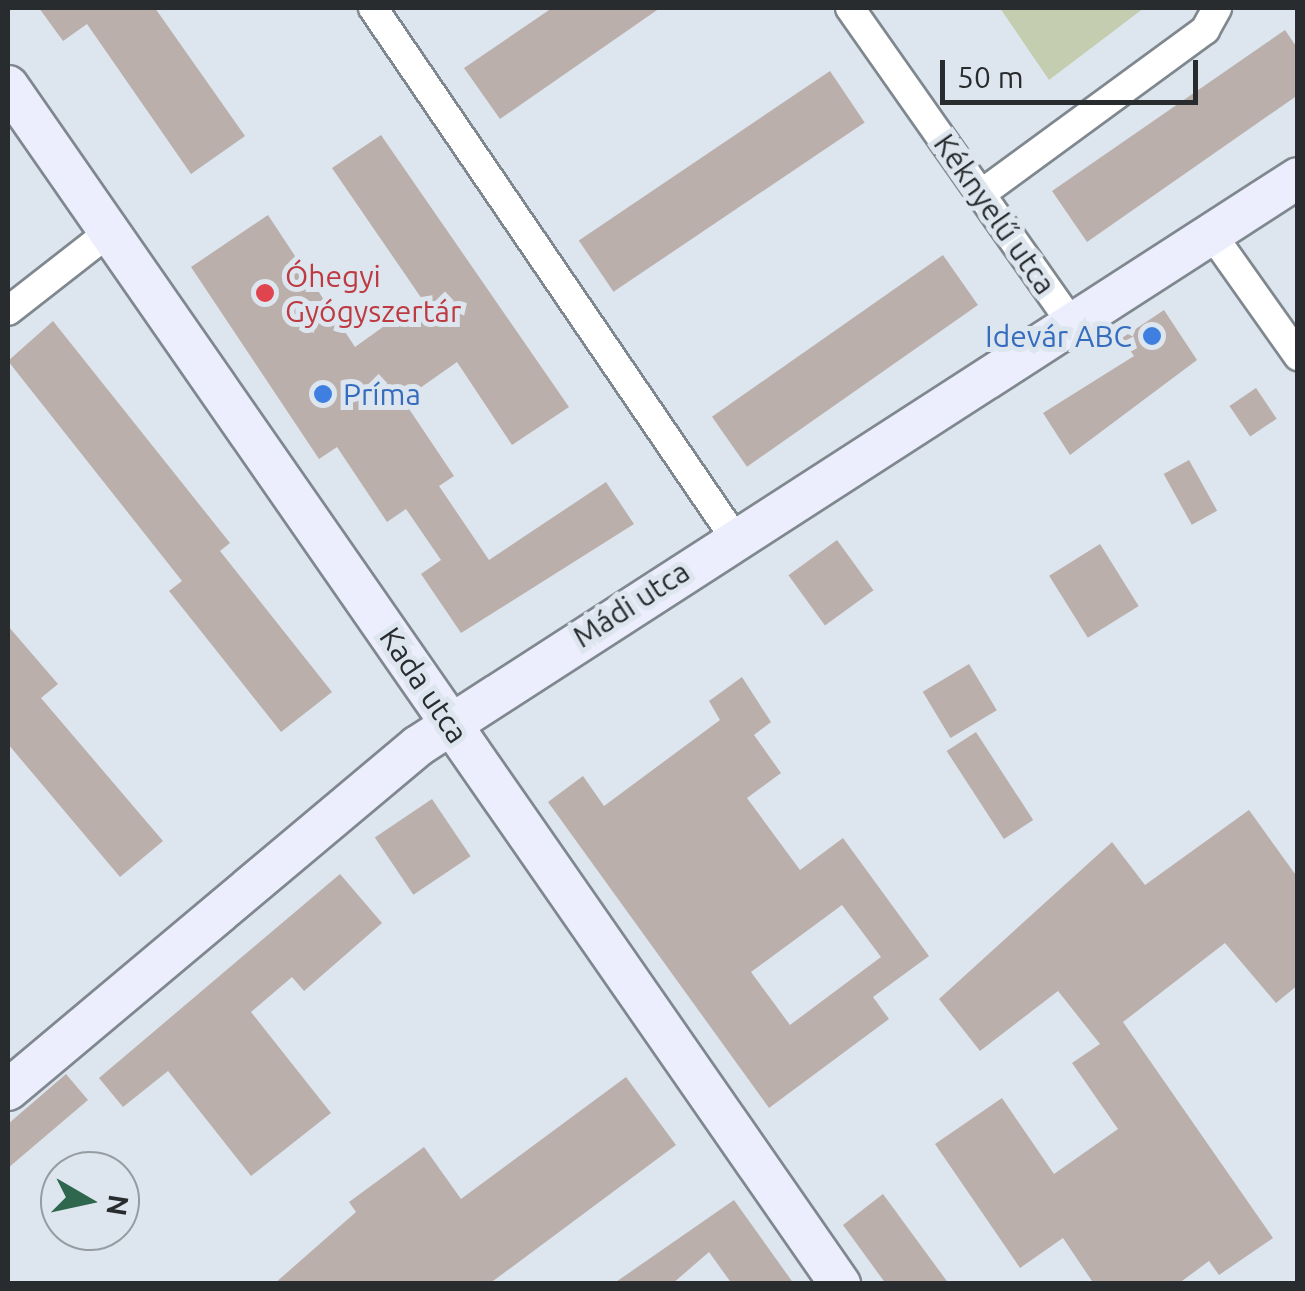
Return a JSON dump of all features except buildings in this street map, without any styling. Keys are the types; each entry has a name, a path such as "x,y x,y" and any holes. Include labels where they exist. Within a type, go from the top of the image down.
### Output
{"street":[{"path":"373,8 734,537"},
{"name":"Kéknyelű utca","path":"850,8 1071,323"},
{"path":"981,194 1205,30 1217,8"},
{"name":"Kada utca","path":"8,86 840,1284"},
{"name":"Mádi utca","path":"8,1090 450,724 734,537 1298,178"},
{"path":"8,311 109,232"},
{"path":"1210,234 1298,356"}],"green space":[{"path":"1000,8 1144,8 1049,80"}],"place":[{"name":"Óhegyi Gyógyszertár","path":"265,293"},
{"name":"Idevár ABC","path":"1152,336"},
{"name":"Príma","path":"323,394"}]}
